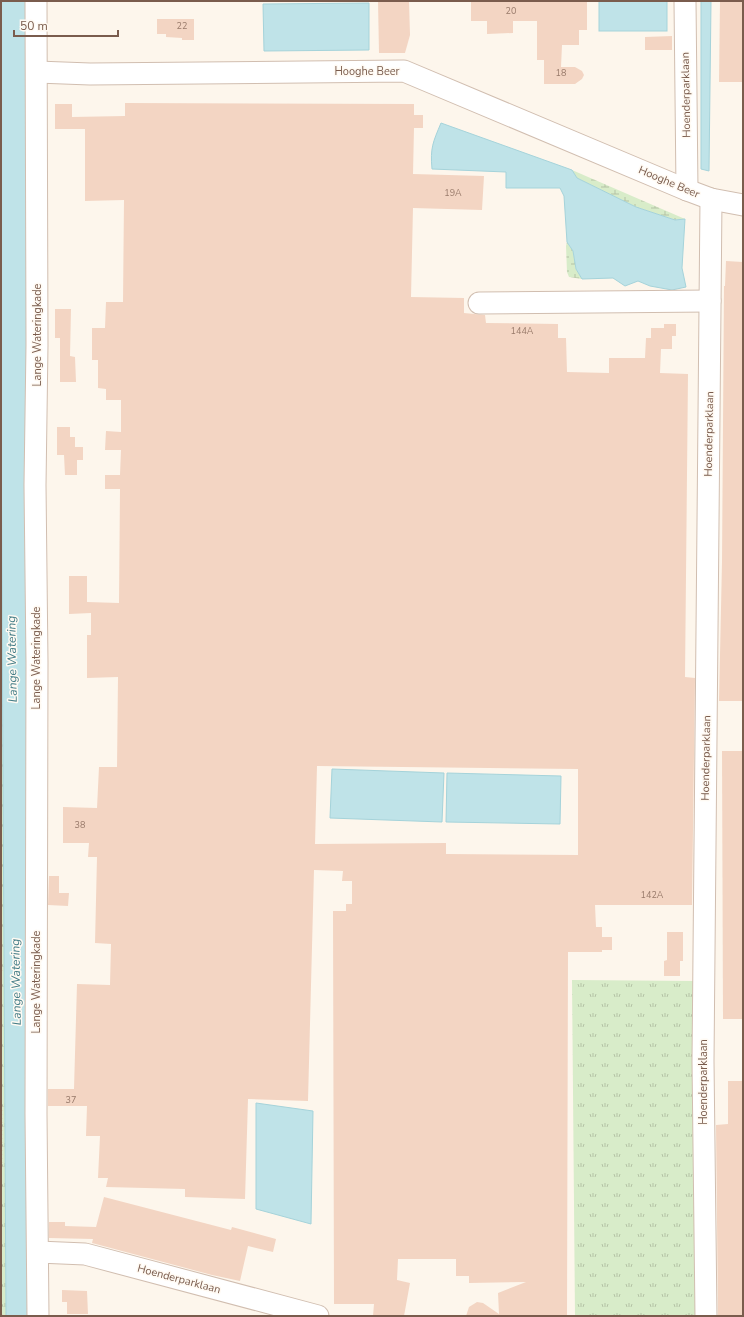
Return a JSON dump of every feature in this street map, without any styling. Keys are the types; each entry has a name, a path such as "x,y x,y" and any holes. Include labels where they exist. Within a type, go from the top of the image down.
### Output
{"street":[{"name":"Lange Wateringkade","path":"36,1 37,345 35,485 37,662 36,1114 38,1316"},
{"name":"Hoenderparklaan","path":"685,1 687,190"},
{"name":"Hooghe Beer","path":"37,72 90,74 404,71 687,190 711,199 743,205"},
{"name":"Hoenderparklaan","path":"706,1316 703,1061 711,199"},
{"path":"479,303 710,301"},
{"name":"Hoenderparklaan","path":"38,1252 85,1254 318,1316"}],"path":[{"path":"1,1106 1,1168"}],"green space":[{"path":"572,170 685,219 675,220 636,207 577,178"},
{"path":"567,242 573,251 576,269 582,279 569,277 567,272"},
{"path":"1,410 6,1316 1,1316"},
{"path":"572,980 697,981 698,1316 575,1316"}],"water":[{"name":"Lange Watering","path":"1,1 29,1 32,1316 6,1316 1,410"},
{"path":"599,1 667,1 667,31 599,31"},
{"path":"701,1 711,1 709,171 701,169"},
{"path":"369,3 369,50 264,51 263,4"},
{"path":"441,123 572,170 577,178 636,207 675,220 685,219 682,268 686,287 672,290 650,286 638,281 625,286 613,278 582,279 576,269 573,251 567,242 564,196 560,188 506,188 506,172 432,169 431,156 433,145"},
{"path":"332,769 444,773 442,822 330,818"},
{"path":"447,773 561,776 560,824 446,822"},
{"path":"256,1103 313,1111 311,1224 256,1209"}],"building":[{"path":"378,1 409,1 410,35 405,53 379,53"},
{"path":"471,1 587,1 587,30 579,30 579,45 562,45 561,67 575,67 582,71 584,75 582,79 575,84 544,84 544,60 537,60 537,21 513,21 513,33 487,34 487,21 471,21"},
{"path":"720,1 743,1 743,82 719,82"},
{"path":"157,19 194,19 194,40 182,40 182,38 166,37 166,34 157,34"},
{"path":"672,36 672,50 645,50 645,37"},
{"path":"125,103 414,104 414,115 423,115 423,128 414,128 413,174 484,176 482,210 413,208 411,297 464,298 464,313 485,315 486,323 558,324 558,338 566,338 567,372 609,373 609,358 645,358 646,338 651,338 651,328 664,328 664,324 676,324 676,336 672,336 672,349 661,349 660,373 688,374 685,677 695,678 692,905 595,905 596,927 602,927 602,937 612,937 612,950 602,950 602,952 568,952 567,1316 466,1316 469,1307 477,1302 483,1303 499,1314 498,1293 526,1282 469,1283 469,1276 456,1276 456,1259 398,1259 397,1280 410,1283 404,1316 373,1316 374,1304 334,1304 333,911 346,911 346,904 352,904 352,881 342,881 343,871 314,870 308,1101 248,1099 245,1199 185,1197 185,1189 106,1187 108,1178 98,1178 100,1136 86,1136 87,1106 48,1106 48,1089 74,1089 77,984 110,985 111,944 95,943 97,857 88,857 89,843 63,843 63,807 97,808 99,767 117,767 118,677 87,678 87,635 91,635 91,613 69,614 69,576 87,576 87,602 119,603 120,489 105,489 105,475 120,475 121,450 105,450 106,431 121,432 121,400 106,400 106,389 98,388 98,360 92,360 92,328 105,328 106,302 123,302 124,200 85,201 85,129 55,129 55,104 72,104 72,117 125,116","holes":["317,766 578,769 578,855 446,854 446,843 315,844"]},
{"path":"726,261 743,262 743,701 719,701 722,562 724,286"},
{"path":"55,309 71,309 70,356 75,357 76,382 60,382 60,338 55,338"},
{"path":"57,427 70,427 70,437 75,437 75,447 83,447 83,460 77,460 77,475 65,475 64,455 57,455"},
{"path":"722,751 743,751 743,1019 723,1019"},
{"path":"49,876 59,876 59,893 69,893 68,906 48,905"},
{"path":"667,932 683,932 683,961 680,961 680,976 664,976 664,961 667,960"},
{"path":"728,1081 743,1081 743,1316 718,1316 716,1125 728,1124"},
{"path":"104,1197 231,1230 232,1227 276,1239 273,1252 248,1246 240,1281 92,1243 93,1239 49,1238 49,1222 65,1222 65,1226 96,1227"},
{"path":"62,1290 87,1291 88,1314 67,1314 67,1302 62,1302"}]}
